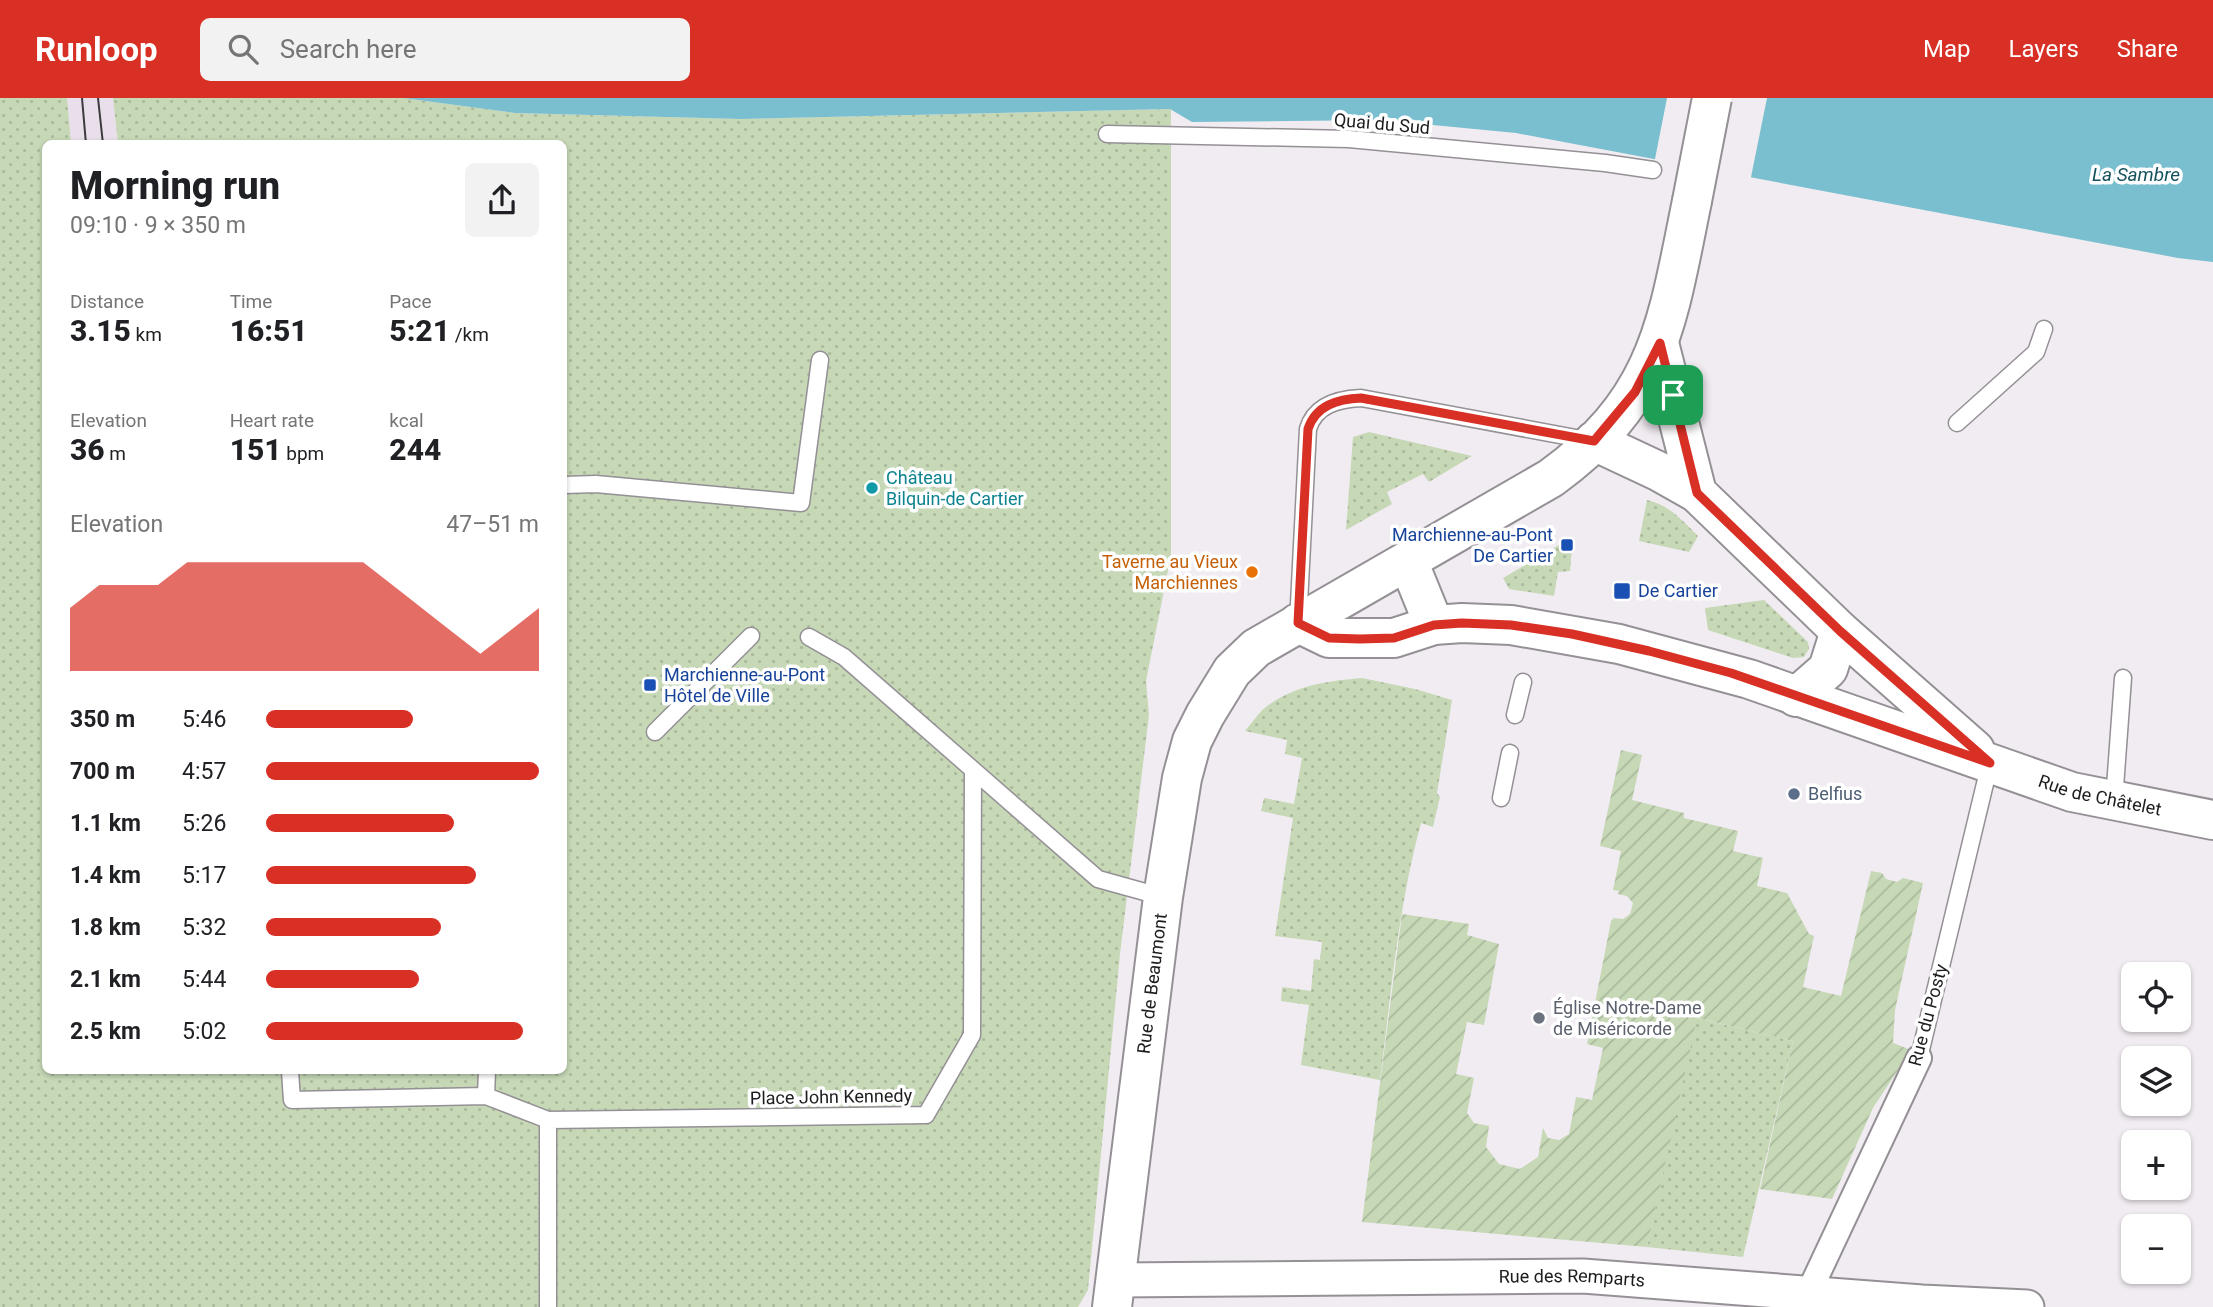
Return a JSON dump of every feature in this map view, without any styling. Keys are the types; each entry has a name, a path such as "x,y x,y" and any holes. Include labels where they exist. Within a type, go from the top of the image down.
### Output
{"main road":[{"name":"Rue de Beaumont","path":"1114,1294 1163,897 1182,778 1192,741 1205,715 1232,671 1256,648 1550,478 1594,441 1635,392 1660,343 1671,302 1712,98"},
{"path":"1660,343 1697,493"},
{"path":"1594,441 1697,493 1840,631 1990,763"},
{"path":"1408,561 1434,625"},
{"name":"Rue de Châtelet","path":"1298,623 1329,638 1394,638 1434,625 1511,625 1572,634 1668,655 1731,673 2061,789 2113,802 2213,820"},
{"path":"1796,697 1828,669 1840,631"}],"street":[{"name":"Rue du Posty","path":"1809,1292 1919,1058"},
{"name":"Rue des Remparts","path":"1114,1294 1583,1276 1809,1292 1919,1304 2027,1307"}],"lane":[{"name":"Quai du Sud","path":"1107,134 1349,139 1653,170"},
{"path":"1957,423 2036,352 2044,329"},
{"path":"567,485 596,484 801,503 820,360"},
{"path":"1298,623 1308,429 1311,419 1331,403 1344,398 1361,398 1594,441"},
{"path":"655,732 751,636"},
{"path":"809,636 844,657 1098,879 1163,897"},
{"path":"2113,802 2123,678"},
{"path":"1515,715 1523,682"},
{"path":"1501,798 1510,753"},
{"name":"Rue du Posty","path":"1919,1058 1990,763"},
{"name":"Place John Kennedy","path":"486,1096 548,1120 926,1115 972,1035 973,771"},
{"path":"290,1074 292,1100 486,1096 487,1074"},
{"path":"548,1120 548,1307"}],"shaded area":[{"path":"67,98 113,98 118,140 71,140"}],"green space":[{"path":"0,98 67,98 71,140 42,140 42,1074 567,1074 567,140 118,140 113,98 403,98 515,113 741,119 1171,109 1171,555 1146,681 1149,715 1120,954 1088,1290 1078,1307 0,1307"},
{"path":"1369,432 1472,456 1429,482 1423,474 1387,492 1392,504 1346,530 1353,437"},
{"path":"1647,500 1669,509 1698,536 1689,552 1639,541"},
{"path":"1564,542 1572,548 1570,571 1558,572 1554,596 1509,589 1503,578"},
{"path":"1764,600 1808,642 1809,649 1804,657 1793,658 1708,630 1705,608"},
{"path":"1362,678 1452,700 1437,793 1440,797 1433,827 1421,823 1406,887 1380,1080 1301,1065 1309,1005 1281,1001 1282,987 1311,991 1314,959 1320,960 1322,942 1275,936 1293,818 1261,811 1264,798 1294,804 1302,758 1285,754 1287,740 1245,731 1264,708 1289,693 1325,683"},
{"path":"1621,750 1642,755 1632,800 1684,813 1684,818 1738,831 1733,851 1763,858 1757,886 1787,893 1809,934 1814,936 1803,987 1841,996 1871,871 1882,873 1886,879 1897,882 1903,878 1923,883 1895,1010 1893,1043 1911,1050 1873,1108 1832,1199 1760,1189 1793,1041 1697,1018 1647,1247 1362,1222 1402,914 1469,924 1467,935 1499,944 1484,1025 1467,1022 1456,1074 1474,1078 1467,1113 1474,1123 1489,1126 1486,1147 1499,1164 1520,1169 1538,1157 1543,1128 1548,1138 1559,1140 1569,1134 1576,1097 1592,1100 1603,1048 1587,1044 1611,921 1614,918 1623,919 1630,914 1633,903 1627,896 1613,890 1621,851 1600,846"},
{"path":"1696,1018 1793,1041 1743,1257 1647,1247"}],"water":[{"name":"La Sambre","path":"403,98 2213,98 2213,262 2178,258 1516,133 1381,120 1192,122 1170,109 741,119 515,113"}],"pier":[{"path":"1667,98 1767,98 1750,182 1654,164"}],"tram line":[{"path":"82,98 86,140"},
{"path":"98,98 103,140"}],"place":[{"name":"Château Bilquin-de Cartier","path":"872,488"},
{"name":"Marchienne-au-Pont De Cartier","path":"1567,545"},
{"name":"Taverne au Vieux Marchiennes","path":"1252,572"},
{"name":"De Cartier","path":"1622,591"},
{"name":"Marchienne-au-Pont Hôtel de Ville","path":"650,685"},
{"name":"Belfius","path":"1794,794"},
{"name":"Église Notre-Dame de Miséricorde","path":"1539,1018"}],"route":[{"path":"1660,343 1673,395 1697,493 1840,631 1990,763 1731,673 1572,634 1511,625 1462,623 1434,625 1394,638 1329,638 1298,623 1308,429 1317,412 1331,403 1344,398 1361,398 1594,441 1635,392 1660,343"}]}
